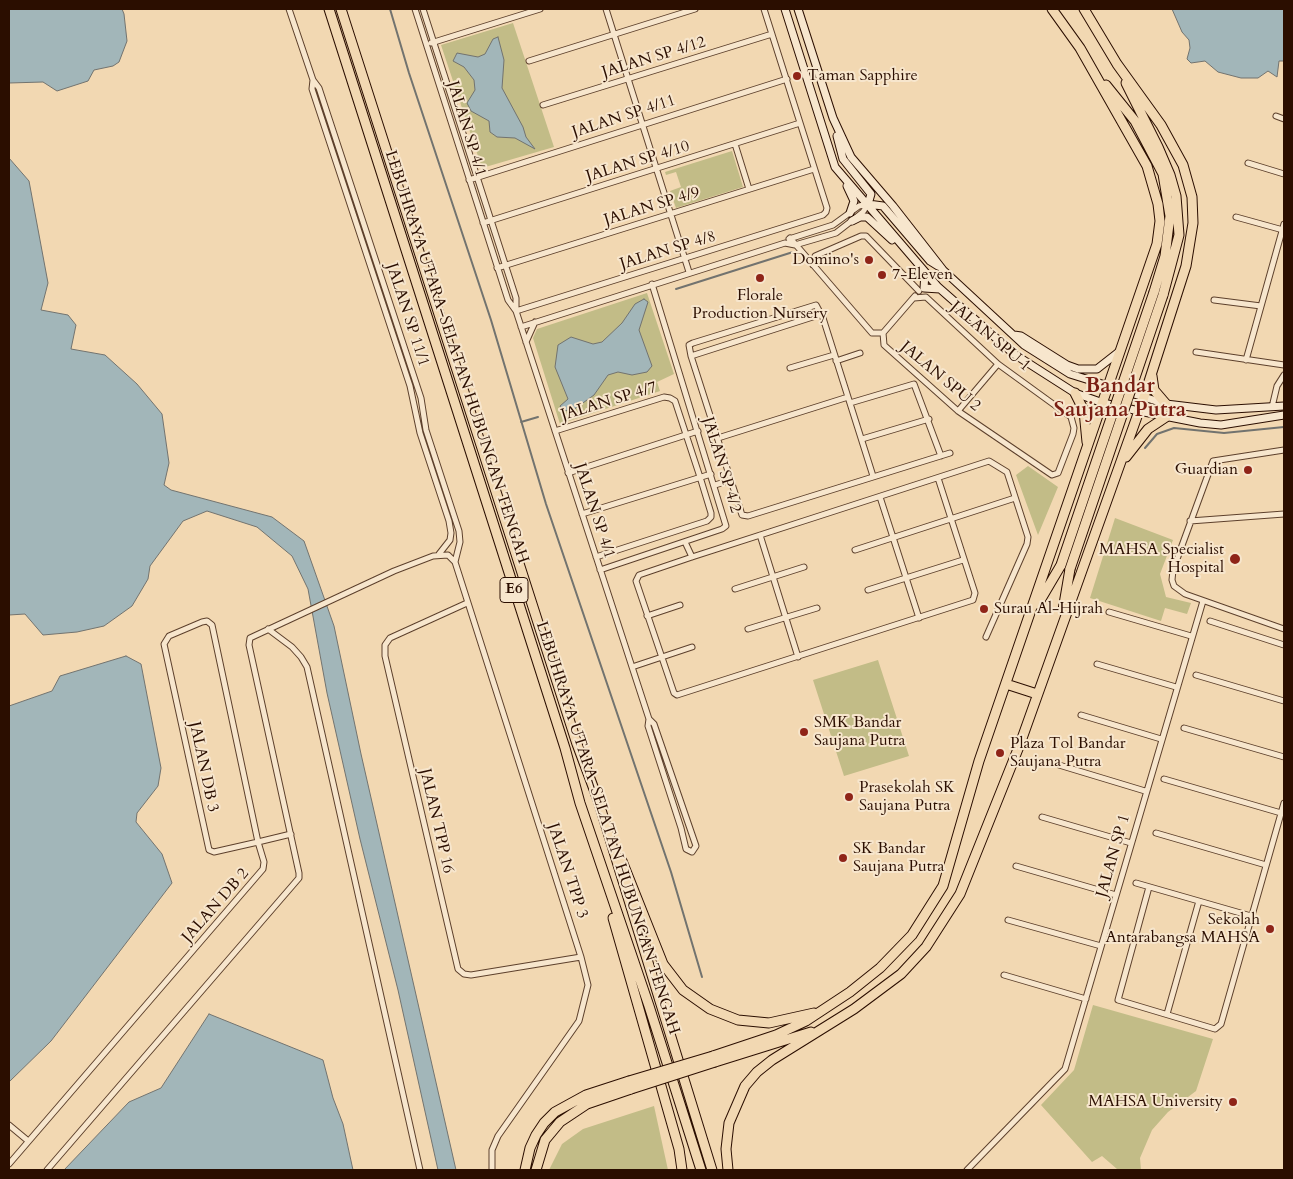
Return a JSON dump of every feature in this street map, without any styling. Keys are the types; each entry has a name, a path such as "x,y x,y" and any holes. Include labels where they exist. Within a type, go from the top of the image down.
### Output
{"highway":[{"name":"LEBUHRAYA UTARA–SELATAN HUBUNGAN TENGAH","path":"329,9 565,748 580,803 649,1006 701,1170"},
{"name":"LEBUHRAYA UTARA–SELATAN HUBUNGAN TENGAH","path":"341,9 577,744 598,800 712,1170"},
{"path":"714,1059 776,1035 824,1010 880,968 912,935 943,886 980,762 1006,684 1157,244 1160,221 1158,204 1147,166 1096,75 1052,9"},
{"path":"728,1170 726,1149 729,1123 745,1086 757,1072 772,1060 879,992 900,974 926,947 960,894 1014,759 1152,373 1190,248 1192,197 1183,165 1176,150 1118,64 1084,9"},
{"path":"1060,630 1065,567 1179,235 1176,196 1170,175 1158,147 1142,119 1118,64"},
{"path":"1096,75 1136,121 1163,174 1170,216 1159,294"},
{"path":"1152,373 1154,390 1166,404"},
{"path":"1075,393 1084,411 1087,448"},
{"path":"1118,470 1132,447 1148,429 1166,417"},
{"path":"1028,619 1065,567"},
{"path":"1006,684 1037,694"},
{"path":"598,800 650,935 663,964 683,990 703,1005 724,1016 754,1023 790,1019 824,1010"},
{"path":"580,803 679,1149 682,1170"},
{"path":"525,1170 536,1135 544,1123 555,1112 586,1095 630,1085 825,1027"},
{"path":"536,1170 545,1140 560,1122 587,1104 630,1085"}],"main road":[{"path":"785,9 830,155 854,201 850,213"},
{"path":"798,9 833,118 843,159 871,194 868,204"},
{"path":"833,118 851,157 893,206 943,270"},
{"path":"838,170 923,270 922,289 941,289"},
{"path":"868,204 883,206 930,261 943,270 1011,334 1024,345 1070,374 1166,404 1216,410 1284,406"},
{"path":"852,221 860,217 867,217 941,289 1014,354 1075,393 1103,403 1166,417 1221,425 1284,415"},
{"path":"1011,334 1021,336 1067,365 1078,369 1097,370 1121,350"}],"street":[{"name":"JALAN SP 11/1","path":"290,9 312,80 312,88 410,386 420,433 449,521 450,540 439,554"},
{"name":"JALAN SP 4/1","path":"415,9 508,300 516,311 649,719 648,726 682,828 686,850 692,852 696,846 654,724 649,719"},
{"name":"JALAN SP 4/1","path":"423,9 516,298 516,311"},
{"path":"426,44 540,9"},
{"path":"606,9 689,272"},
{"path":"528,61 695,9"},
{"path":"764,9 814,169"},
{"name":"JALAN SP 4/12","path":"543,105 772,34"},
{"name":"JALAN SP 4/11","path":"469,180 787,79"},
{"name":"JALAN SP 11/1","path":"312,80 319,88 421,398 426,430 458,531 460,542 455,562"},
{"path":"1276,116 1284,118"},
{"name":"JALAN SP 4/10","path":"483,223 800,123"},
{"path":"735,144 749,189"},
{"path":"1248,163 1284,174"},
{"name":"JALAN SP 4/9","path":"498,268 814,169"},
{"name":"JALAN SP 4/8","path":"516,311 824,215 827,208 814,169"},
{"path":"785,243 790,238 832,225 859,206 868,204"},
{"path":"521,326 785,243 795,245 836,233 863,212 868,204"},
{"path":"1236,217 1283,227 1246,360"},
{"path":"813,265 815,256 861,236 866,236 922,289 926,297 914,298"},
{"name":"JALAN SPU 2","path":"790,238 872,333 883,333 884,346 958,411 1052,475 1056,475"},
{"name":"JALAN SP 4/2","path":"600,570 685,542 726,526 652,284"},
{"path":"883,333 922,289"},
{"name":"JALAN SPU 1","path":"926,297 998,364 1071,417 1074,428 1073,434 1056,475"},
{"path":"1214,300 1261,306"},
{"path":"873,476 822,314 818,307 814,305 693,342 689,345 744,517 950,453"},
{"path":"691,356 822,314"},
{"path":"526,342 535,322"},
{"path":"790,368 860,352"},
{"path":"1196,352 1284,365"},
{"path":"958,411 998,364"},
{"path":"1272,407 1278,386 1284,375"},
{"name":"JALAN SPU 2","path":"849,400 914,384 929,419 941,456"},
{"name":"JALAN SP 4/7","path":"555,431 664,397 675,400 686,435"},
{"path":"718,438 849,400"},
{"path":"862,440 929,419"},
{"path":"568,473 698,431"},
{"path":"596,557 707,521 710,517 700,477 686,435"},
{"path":"1284,450 1213,461 1173,570 1172,580 1174,586 1185,594 1284,629"},
{"path":"938,478 975,598 919,618 677,695 674,693 647,616 636,578 760,535 989,461 1007,472 1028,540 986,637"},
{"path":"582,514 711,474"},
{"path":"715,485 731,480"},
{"path":"880,497 919,618"},
{"path":"855,550 1015,498"},
{"path":"1190,521 1284,514"},
{"path":"760,535 798,657"},
{"path":"685,542 692,558"},
{"path":"46,1170 295,884 299,872 249,644 250,638 282,622 353,592 394,571 439,554 448,555 455,562"},
{"path":"868,590 963,560"},
{"name":"JALAN TPP 3","path":"455,562 581,957 588,985 579,1021 498,1136 492,1150 492,1170"},
{"path":"735,589 804,567"},
{"name":"JALAN SP 1","path":"968,1170 1062,1075 1069,1060 1145,791 1203,601"},
{"name":"JALAN TPP 16","path":"467,603 390,638 384,645 458,969 464,974 471,975 581,957"},
{"path":"647,616 680,605"},
{"path":"748,629 817,608"},
{"path":"1109,612 1191,636"},
{"path":"1210,620 1284,644"},
{"name":"JALAN DB 2","path":"9,1164 27,1140 260,876 264,862 258,842 212,625 207,621 202,622 165,639"},
{"path":"268,629 292,648 307,667 420,1170"},
{"name":"JALAN DB 3","path":"165,639 164,644 206,845 209,850 214,852 258,842"},
{"path":"632,667 692,647"},
{"path":"1097,664 1176,687"},
{"path":"1196,675 1284,701"},
{"path":"1081,715 1161,739"},
{"path":"1184,728 1284,757"},
{"path":"1059,765 1145,791"},
{"path":"1164,779 1281,813"},
{"path":"1149,887 1118,1000 1215,1028 1218,1027 1221,1024 1250,916 1284,803"},
{"path":"1042,818 1131,842"},
{"path":"1156,833 1266,865"},
{"path":"258,842 291,834"},
{"path":"1016,866 1116,895"},
{"path":"1136,883 1250,916"},
{"path":"1167,1014 1199,901"},
{"path":"1008,920 1101,946"},
{"path":"1004,975 1086,999"},
{"path":"9,1125 27,1140"}],"shaded area":[{"path":"9,9 122,9 127,41 119,62 113,66 94,70 88,81 57,91 43,82 9,83"},
{"path":"1172,9 1284,9 1284,61 1279,61 1277,77 1268,71 1258,78 1241,78 1218,72 1205,61 1191,63 1187,59 1190,48 1189,40 1182,32"},
{"path":"513,23 554,147 482,168 441,45"},
{"path":"498,37 504,60 502,88 523,127 526,137 535,149 515,138 497,137 490,132 489,121 471,111 467,103 475,90 474,80 464,67 453,61 457,53 478,57 485,54 493,39"},
{"path":"732,151 743,187 676,208 670,191 681,187 676,172 666,175 665,172"},
{"path":"9,158 29,181 48,283 41,310 68,315 76,325 71,349 105,355 137,384 162,414 169,463 164,485 171,490 272,517 304,541 334,626 361,754 456,1170 438,1170 398,990 360,839 327,693 308,589 292,556 257,527 207,511 183,521 150,566 148,579 132,606 104,626 77,632 43,635 25,614 9,615"},
{"path":"647,293 674,374 657,382 660,391 560,424 533,338 537,329"},
{"path":"644,299 648,302 639,330 652,366 647,372 632,375 618,372 608,375 594,395 573,410 562,411 560,406 568,399 555,367 558,345 571,337 593,344 602,342 622,323 635,304"},
{"path":"1028,466 1058,487 1038,535 1016,475"},
{"path":"1115,518 1173,540 1160,574 1166,597 1191,603 1187,614 1165,608 1161,621 1090,598"},
{"path":"126,656 141,664 161,768 158,786 137,813 136,822 162,854 172,883 51,1041 9,1082 9,706 52,691 60,676"},
{"path":"878,660 909,756 844,776 813,680"},
{"path":"1093,1005 1213,1039 1196,1091 1168,1112 1152,1130 1140,1158 1141,1170 1116,1170 1102,1156 1092,1162 1041,1105 1074,1070"},
{"path":"209,1014 323,1060 333,1098 343,1124 353,1170 64,1170 129,1102 161,1088"},
{"path":"654,1106 668,1170 549,1170 562,1144 583,1129"}],"waterway":[{"path":"390,9 409,73 491,320 546,504 671,872 702,977"},
{"path":"676,289 793,252"},
{"path":"521,422 538,417"},
{"path":"1145,448 1157,434 1174,428 1224,433 1284,427"}],"place":[{"name":"Taman Sapphire","path":"797,76"},
{"name":"Domino's","path":"869,260"},
{"name":"7-Eleven","path":"882,275"},
{"name":"Florale Production Nursery","path":"760,278"},
{"name":"Guardian","path":"1248,470"},
{"name":"MAHSA Specialist Hospital","path":"1235,559"},
{"name":"Surau Al-Hijrah","path":"984,609"},
{"name":"SMK Bandar Saujana Putra","path":"804,732"},
{"name":"Plaza Tol Bandar Saujana Putra","path":"1000,753"},
{"name":"Prasekolah SK Saujana Putra","path":"849,797"},
{"name":"SK Bandar Saujana Putra","path":"843,858"},
{"name":"Sekolah Antarabangsa MAHSA","path":"1270,929"},
{"name":"MAHSA University","path":"1233,1102"}],"district":[{"name":"Bandar Saujana Putra","path":"1120,399"}]}
